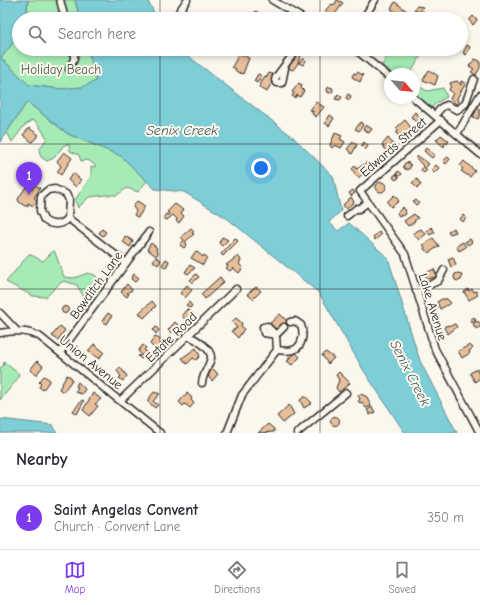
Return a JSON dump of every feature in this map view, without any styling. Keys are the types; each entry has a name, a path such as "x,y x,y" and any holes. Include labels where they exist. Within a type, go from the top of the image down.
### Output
{"street":[{"path":"60,0 63,12"},
{"path":"179,12 187,0"},
{"path":"272,0 292,12"},
{"path":"367,12 375,0"},
{"path":"69,70 74,56"},
{"path":"285,68 292,56"},
{"path":"363,56 384,73"},
{"path":"435,115 442,107 447,105 457,110 463,106 474,79"},
{"path":"456,134 480,95"},
{"path":"420,103 480,154"},
{"name":"Edwards Street","path":"360,191 441,120"},
{"path":"55,189 66,194 69,200 68,218 61,224 56,225 44,220 40,211 41,196 43,193 55,189"},
{"name":"Lake Avenue","path":"360,191 405,254 435,349 480,433"},
{"path":"348,216 357,208 359,209 367,200"},
{"path":"68,218 126,263"},
{"name":"Bowditch Lane","path":"60,351 149,232"},
{"path":"416,291 438,281 444,270"},
{"name":"Estate Road","path":"121,400 236,289"},
{"path":"2,316 16,330"},
{"path":"2,316 8,331"},
{"path":"276,350 292,350 300,345 302,335 301,325 295,321 290,322"},
{"path":"227,433 242,396 276,350 276,335 284,327"},
{"name":"Union Avenue","path":"0,333 16,330 29,331 39,336 60,351 160,433"},
{"path":"194,331 200,343 211,356 202,377 202,383"},
{"path":"189,336 200,343"},
{"path":"297,433 346,393"}],"green space":[{"path":"28,0 75,0 78,12 27,12"},
{"name":"Holiday Beach","path":"12,44 12,56 90,56 96,81 82,87 60,89 29,85 1,58"},
{"path":"388,56 421,56 414,68 386,68 382,65"},
{"path":"420,87 427,91 443,88 447,97 436,103 432,108 420,98"},
{"path":"27,102 68,134 121,156 147,181 138,192 127,188 117,195 89,197 78,208 75,200 91,176 91,167 96,166 88,160 81,161 79,155 70,151 69,144 64,145 54,158 47,161 41,157 39,150 47,138 37,123 32,120 24,126 12,142 7,132"},
{"path":"54,250 64,277 74,278 88,273 95,275 102,282 100,293 84,311 85,299 77,285 64,281 46,297 33,296 6,282 29,254 43,261"},
{"path":"4,362 19,374 16,381 0,400 0,368 3,366"}],"water":[{"name":"Senix Creek","path":"0,0 28,0 27,12 12,12 12,44 1,58 29,85 60,89 82,87 96,81 90,56 188,56 293,137 333,176 341,211 329,222 338,231 349,223 388,258 420,361 457,433 405,433 364,371 319,293 228,219 184,192 155,189 121,156 68,134 27,102 0,142"},
{"path":"75,0 147,0 154,12 78,12"},
{"path":"0,419 53,425 57,433 0,433"}],"building":[{"path":"337,0 343,3 337,12 325,11 330,5 335,4"},
{"path":"395,2 407,11 396,12 391,9"},
{"path":"417,6 423,7 420,12 414,10"},
{"path":"473,16 477,20 473,25 469,20"},
{"path":"238,56 249,58 243,74 235,71 236,69 232,67"},
{"path":"294,56 301,56 298,61 299,62 293,70 288,68"},
{"path":"303,58 306,61 303,65 299,63"},
{"path":"475,59 480,61 480,68 476,75 471,72 474,69 469,66"},
{"path":"429,70 438,76 435,85 423,80"},
{"path":"357,72 363,75 360,82 352,77 354,73 356,74"},
{"path":"269,73 275,75 267,92 259,87 265,76 267,77"},
{"path":"258,74 262,76 257,83 254,81"},
{"path":"457,81 461,85 461,81 466,83 457,98 458,103 456,104 450,99 453,93 449,90 451,86 450,83"},
{"path":"299,83 302,85 301,88 304,91 300,97 297,95 295,98 292,96 294,93 292,92"},
{"path":"330,87 333,90 330,93 327,90"},
{"path":"338,94 342,97 340,100 335,99"},
{"path":"348,94 351,96 349,100 346,98"},
{"path":"316,102 324,107 316,117 312,114 313,111 310,110"},
{"path":"478,107 480,109 480,115 478,119 473,117"},
{"path":"415,112 422,120 418,124 411,117"},
{"path":"330,115 334,118 329,126 325,123"},
{"path":"405,120 412,129 407,133 407,136 401,139 396,133 399,131 396,128"},
{"path":"361,122 363,125 359,131 355,129"},
{"path":"366,125 372,129 369,133 363,129"},
{"path":"29,128 39,135 32,142 23,135"},
{"path":"335,133 342,136 340,139 345,142 341,148 335,145 332,148 330,145"},
{"path":"441,135 449,141 447,144 445,142 444,147 436,140"},
{"path":"388,138 393,144 390,146 392,148 387,153 382,145"},
{"path":"353,142 357,145 352,154 347,149"},
{"path":"364,142 368,146 365,150 361,146"},
{"path":"426,148 435,155 432,158 424,151"},
{"path":"64,152 72,158 61,175 57,172 61,166 57,161"},
{"path":"418,156 429,164 425,168 427,170 424,173 421,171 423,166 416,158"},
{"path":"448,157 450,159 446,164 443,161"},
{"path":"464,161 475,171 470,177 461,171 463,169 460,166"},
{"path":"367,162 371,167 358,178 352,169 355,166 357,169"},
{"path":"407,163 410,166 407,169 404,166"},
{"path":"436,165 439,168 434,173 431,170"},
{"path":"399,171 402,174 399,177 396,173"},
{"path":"73,173 81,180 76,187 68,180"},
{"path":"396,174 399,177 396,180 393,177"},
{"path":"417,179 421,185 417,188 412,183"},
{"path":"379,182 383,182 386,187 383,192 379,192 376,189 376,185"},
{"path":"35,185 40,188 34,198 37,200 33,206 28,203 28,206 25,206 19,202 18,199 26,187 29,186 32,190"},
{"path":"353,190 355,193 351,196 349,193"},
{"path":"394,195 399,201 391,207 387,202"},
{"path":"351,197 354,202 346,209 343,205"},
{"path":"416,200 419,203 416,205 413,202"},
{"path":"137,201 145,206 137,217 134,215 136,211 133,207"},
{"path":"175,204 183,210 181,213 184,216 179,223 173,215 167,220 163,218 166,214 168,215 169,213 167,212"},
{"path":"403,207 406,214 399,216 397,213"},
{"path":"414,214 418,218 414,221 415,222 408,226 404,221"},
{"path":"463,215 466,218 463,222 460,219"},
{"path":"431,227 435,232 430,235 427,231"},
{"path":"191,228 194,231 192,233 194,234 185,242 187,244 184,248 180,245 184,240 181,237"},
{"path":"454,228 456,232 450,234 448,231"},
{"path":"102,229 106,232 103,236 99,233"},
{"path":"421,229 426,234 419,240 413,233"},
{"path":"379,232 381,235 375,240 373,237"},
{"path":"125,236 133,241 130,247 123,242"},
{"path":"222,237 228,240 222,246 219,243"},
{"path":"235,238 238,241 223,256 221,254"},
{"path":"433,238 439,246 429,253 424,249 425,247 423,245"},
{"path":"470,239 472,242 468,245 465,242"},
{"path":"463,242 466,247 459,251 456,246"},
{"path":"151,243 157,248 156,250 158,254 156,256 147,249"},
{"path":"196,251 203,257 204,255 207,257 203,265 191,258"},
{"path":"238,256 241,260 239,264 243,268 239,273 233,268 230,271 226,268 228,266 226,265"},
{"path":"156,257 161,260 158,265 153,261"},
{"path":"453,257 456,265 451,267 448,259"},
{"path":"166,259 169,261 166,268 162,265"},
{"path":"190,265 195,268 188,274 185,272"},
{"path":"434,269 437,276 429,279 426,277 426,273"},
{"path":"458,273 461,274 461,280 458,281 455,280 454,277 455,274"},
{"path":"134,274 139,278 135,282 131,279"},
{"path":"196,274 199,277 192,283 190,280"},
{"path":"220,277 224,282 205,299 201,294"},
{"path":"127,284 132,290 127,293 129,294 127,297 121,292"},
{"path":"187,285 192,290 185,298 180,293"},
{"path":"256,287 261,291 253,299 247,294"},
{"path":"468,289 469,291 472,289 474,292 476,291 478,295 469,300 464,292"},
{"path":"442,299 447,299 451,303 440,309 437,302"},
{"path":"152,301 156,306 144,318 139,313"},
{"path":"189,302 192,306 190,308 186,305"},
{"path":"65,307 68,310 65,313 62,310"},
{"path":"187,309 194,314 186,321 182,315"},
{"path":"108,313 112,316 107,324 102,321"},
{"path":"280,314 290,324 287,326 285,324 276,331 268,325"},
{"path":"474,317 476,320 472,323 470,320"},
{"path":"236,318 242,323 241,325 244,329 238,338 231,331 237,328 232,322"},
{"path":"477,321 480,322 480,328 477,329 474,328 473,325 474,322"},
{"path":"175,322 179,326 171,333 168,330"},
{"path":"455,324 457,327 448,334 444,328 445,326"},
{"path":"60,326 65,330 58,340 52,336"},
{"path":"156,327 159,330 156,334 153,330"},
{"path":"155,336 163,342 156,350 150,344"},
{"path":"94,344 104,352 99,359 88,351"},
{"path":"143,345 146,348 144,350 149,355 141,359 138,356 142,355 138,351"},
{"path":"470,345 473,348 469,351 470,353 462,358 458,351"},
{"path":"196,348 200,356 196,360 193,358 187,364 182,358"},
{"path":"326,352 334,358 328,364 322,355"},
{"path":"296,353 300,357 292,365 287,361 290,359 288,358"},
{"path":"37,361 43,366 36,375 30,370"},
{"path":"120,367 127,376 123,381 119,378 121,376 117,371"},
{"path":"212,368 218,374 212,381 208,376"},
{"path":"477,369 480,378 475,382 470,373"},
{"path":"339,372 350,383 339,392 336,388 339,380 336,375"},
{"path":"67,375 71,377 72,380 63,392 59,389"},
{"path":"44,376 50,380 43,390 39,387 41,384 39,382"},
{"path":"78,382 85,389 82,394 75,392 78,387 76,386"},
{"path":"154,392 160,394 153,401 158,405 155,408 147,401"},
{"path":"93,393 101,399 95,404 98,406 90,416 83,410"},
{"path":"187,393 192,398 191,400 194,403 190,408 185,404 183,406 179,402"},
{"path":"361,394 367,397 371,406 366,408 362,402 360,403 358,401 360,399 358,395"},
{"path":"304,397 312,403 304,408 300,400"},
{"path":"82,400 84,401 77,414 73,411"},
{"path":"289,405 294,414 283,423 277,416"},
{"path":"372,407 375,412 370,415 367,410"},
{"path":"333,417 337,417 339,421 337,425 333,425 331,423 331,419"},
{"path":"268,424 274,429 274,432 258,433"}],"place":[{"name":"Saint Angelas Convent","path":"29,195"}]}
